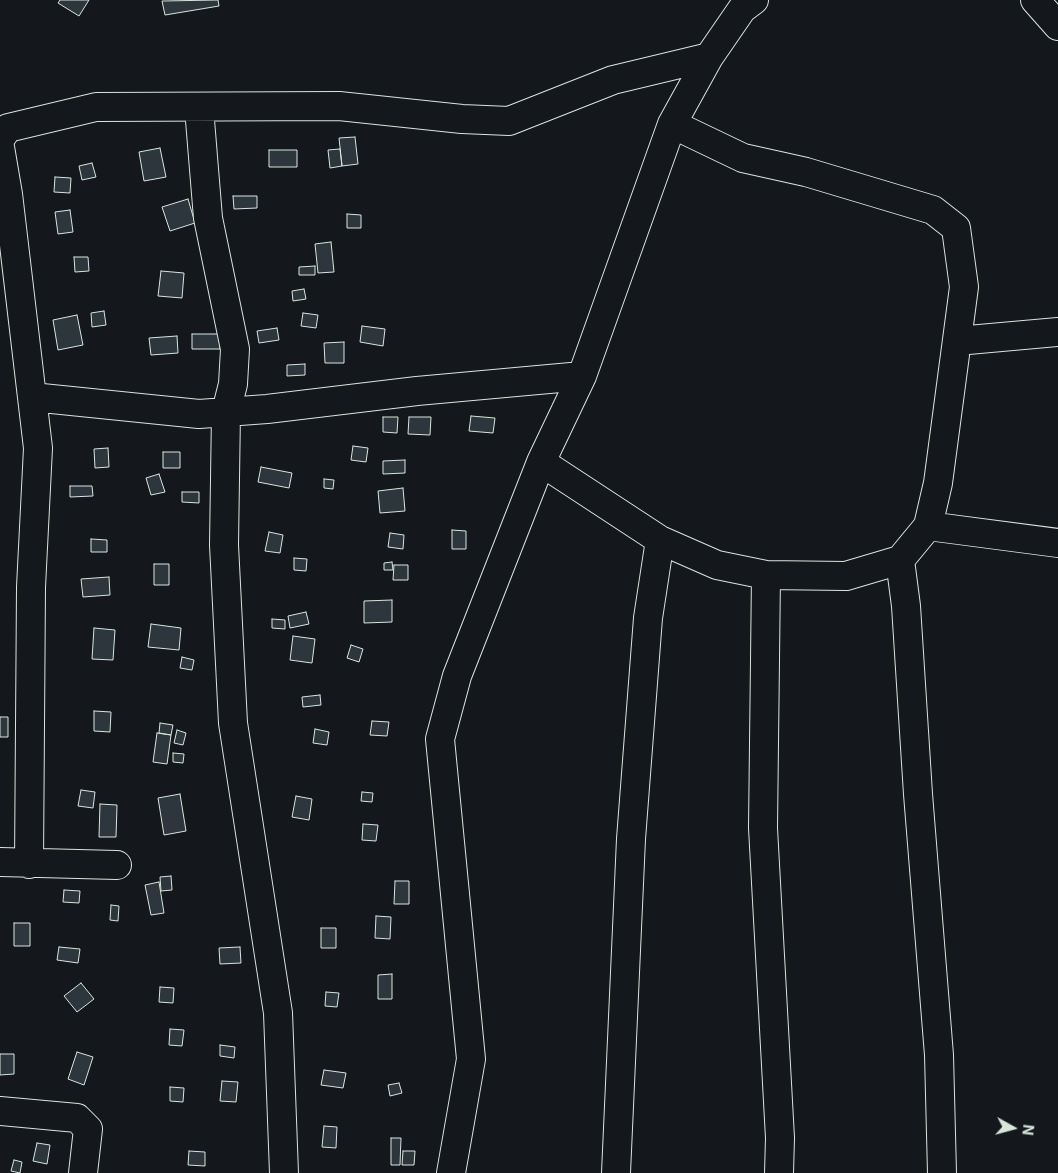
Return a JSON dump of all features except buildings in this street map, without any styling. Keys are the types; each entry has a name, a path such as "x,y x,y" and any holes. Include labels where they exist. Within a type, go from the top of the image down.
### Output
{"street":[{"path":"451,1173 471,1059 440,739 457,676 540,462 582,376 672,124 709,58 742,9 754,0"},
{"path":"1035,0 1058,26"},
{"path":"0,140 8,128 96,107 339,106 462,119 509,121 613,80 709,58"},
{"path":"200,108 208,218 235,349 233,384 226,412 224,545 233,723 278,1013 284,1173"},
{"path":"540,462 660,540 717,565 766,575 846,576 900,560 928,526 938,483 964,287 956,228 933,210 806,172 743,158 672,124"},
{"path":"0,147 8,194 38,448 31,587 29,864"},
{"path":"956,341 1058,332"},
{"path":"32,397 199,414 582,376"},
{"path":"928,526 1058,543"},
{"path":"616,1173 631,839 648,618 660,540"},
{"path":"900,560 906,606 918,794 939,1055 942,1173"},
{"path":"766,575 763,828 780,1138 779,1173"},
{"path":"0,862 117,865"},
{"path":"0,1111 77,1118 88,1129 83,1173"}]}
